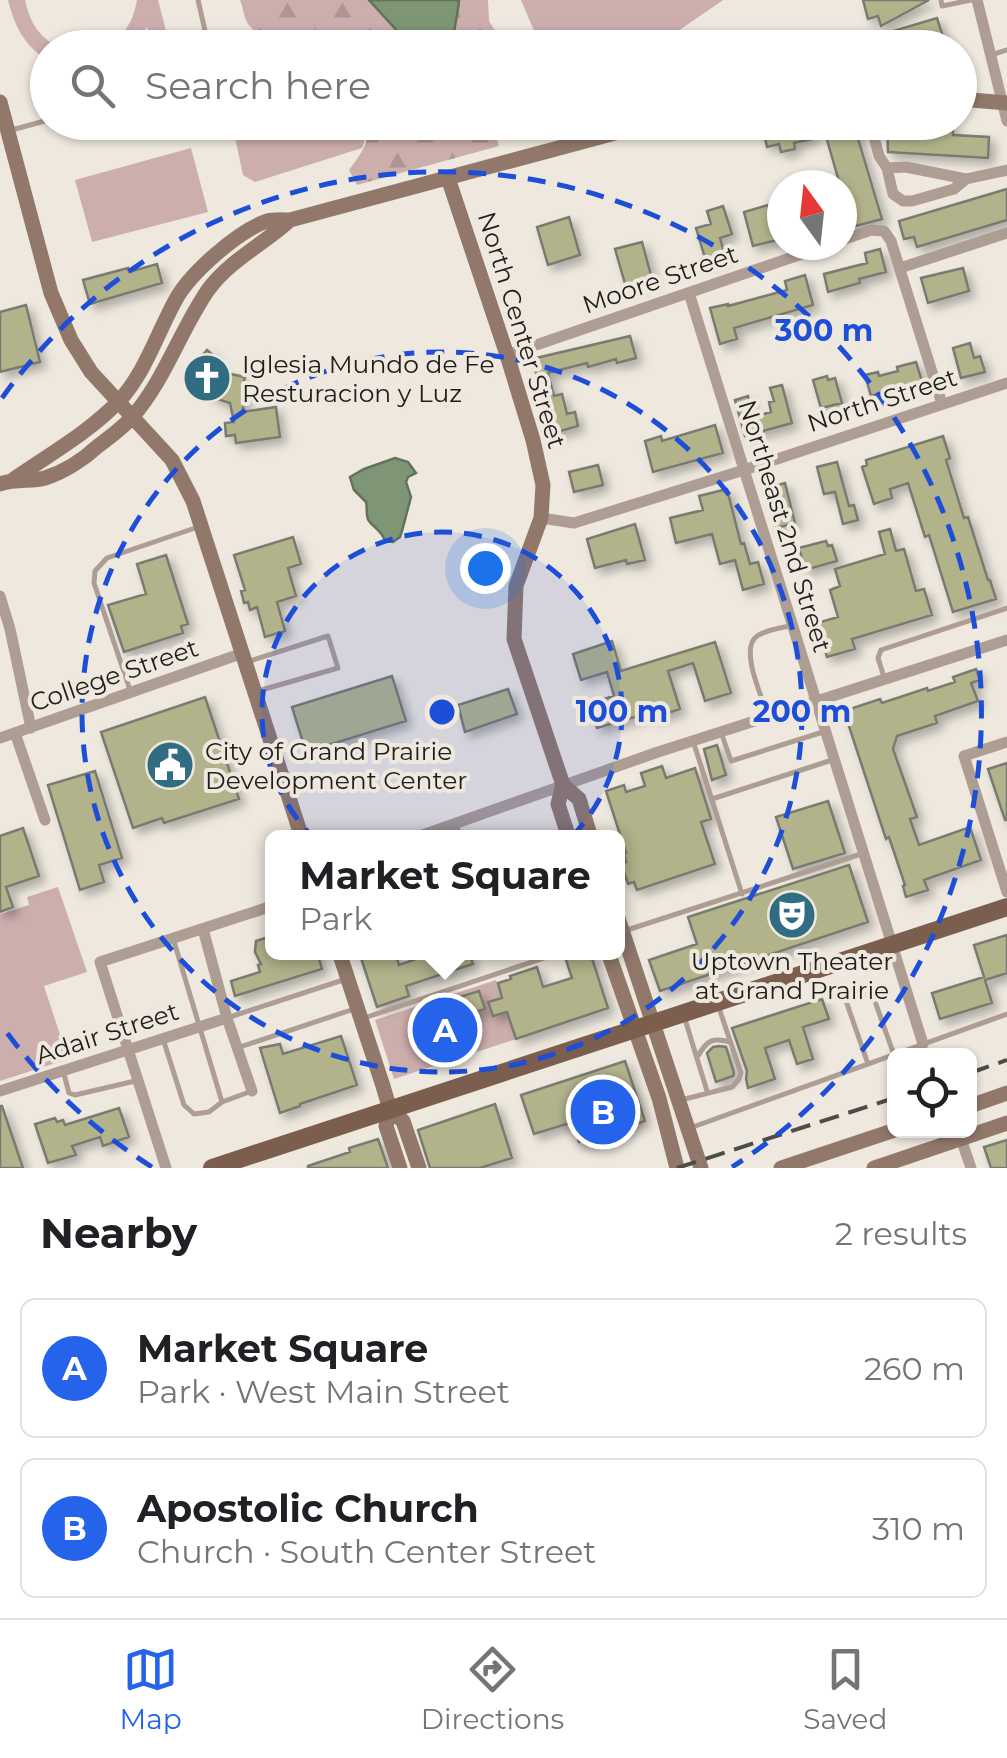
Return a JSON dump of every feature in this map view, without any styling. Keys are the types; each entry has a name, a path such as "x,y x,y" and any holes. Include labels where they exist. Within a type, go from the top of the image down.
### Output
{"main road":[{"path":"212,1168 1007,908"}],"street":[{"path":"974,0 1007,121"},
{"path":"977,101 1004,103"},
{"path":"0,102 52,294 72,340 91,372 172,460 193,500 299,830"},
{"path":"7,482 75,440 118,402 134,382 176,298 203,266 233,241 267,221 290,220 589,140"},
{"path":"875,140 893,194 903,201 954,188 966,179"},
{"path":"887,168 906,167 966,179 1007,170"},
{"name":"North Center Street","path":"448,178 507,355 544,485 541,518 516,586 514,639 563,784 579,799 589,830"},
{"path":"7,482 44,478 85,458 132,417 210,287 244,254 290,220"},
{"path":"857,235 884,231 891,241 942,404"},
{"path":"900,268 1007,233"},
{"name":"Moore Street","path":"507,355 784,260"},
{"name":"Northeast 2nd Street","path":"689,292 923,1044"},
{"name":"North Street","path":"541,518 574,522 1007,383"},
{"path":"0,596 31,728"},
{"path":"435,830 563,784 1007,640"},
{"name":"College Street","path":"0,738 244,658"},
{"path":"15,733 44,820"},
{"path":"1007,742 964,756 1007,892"},
{"name":"North Center Street","path":"563,784 558,804 567,830"},
{"path":"166,1168 100,962 265,908"},
{"path":"203,929 252,1091"},
{"path":"625,952 677,1168"},
{"path":"342,960 390,1110 386,1126 400,1168"},
{"path":"612,960 678,1100 701,1168"},
{"name":"Adair Street","path":"0,1091 228,1018"},
{"path":"977,1104 1007,1093"},
{"path":"390,1110 404,1121 419,1168"},
{"path":"977,1130 1007,1123"},
{"path":"780,1168 887,1133"},
{"path":"874,1168 950,1138"},
{"path":"961,1138 971,1168"}],"lane":[{"path":"198,0 206,30"},
{"path":"941,0 942,6 974,0"},
{"path":"990,56 1007,50"},
{"path":"8,131 30,125"},
{"path":"178,340 195,346"},
{"path":"131,692 94,583 94,571 107,558 202,526"},
{"path":"884,680 878,658 880,650 1007,608"},
{"path":"768,717 750,654 753,639 793,625"},
{"path":"244,658 328,636 338,668 255,692"},
{"path":"721,732 731,762 826,731"},
{"path":"694,741 742,894"},
{"path":"712,800 834,759"},
{"path":"454,823 458,830"},
{"path":"625,926 864,854"},
{"path":"173,938 222,1102"},
{"path":"236,1048 535,960"},
{"path":"228,1018 348,978"},
{"path":"868,1064 846,1001 872,993 892,1048"},
{"path":"678,1100 732,1088 740,1080 717,1002"},
{"path":"684,1013 708,1092"},
{"path":"912,1048 1007,1014"},
{"path":"698,1056 708,1041 715,1038 730,1042"},
{"path":"163,1039 184,1105 194,1114 209,1112 222,1102 252,1091"},
{"path":"688,1129 887,1057"},
{"path":"63,1071 69,1094 75,1096 138,1080"}],"green space":[{"path":"8,0 25,0 38,30 30,30 30,45 22,34"},
{"path":"137,0 158,0 166,30 124,30"},
{"path":"240,0 488,0 489,21 495,30 254,30 247,22"},
{"path":"521,0 723,0 680,30 534,30"},
{"path":"236,140 365,140 362,148 255,182 243,175"},
{"path":"497,140 499,146 357,185 349,170 366,142"},
{"path":"191,148 208,212 92,242 75,180"},
{"path":"58,887 87,972 44,986 68,1059 0,1081 0,914 29,905 27,897"},
{"path":"496,980 516,1039 394,1079 375,1020"}],"shaded area":[{"path":"369,0 459,0 455,30 396,30"},
{"path":"395,458 408,462 416,473 406,482 411,497 400,537 393,542 385,541 369,521 366,502 354,490 350,477"}],"building":[{"path":"863,0 929,0 881,26 878,16 868,19"},
{"path":"937,18 941,30 896,30"},
{"path":"989,137 988,158 888,152 888,140"},
{"path":"765,140 808,140 794,143 795,149 781,152 779,144 767,147"},
{"path":"827,140 858,140 882,219 857,226 857,170 836,170"},
{"path":"1007,189 1007,220 917,247 914,237 904,239 899,221"},
{"path":"767,205 767,242 753,246 744,212"},
{"path":"723,206 732,234 720,238 725,256 706,261 696,228 711,224 707,211"},
{"path":"569,217 580,255 548,265 537,227"},
{"path":"642,242 652,279 626,287 615,249"},
{"path":"880,249 886,272 828,292 824,274 867,263 865,253"},
{"path":"157,264 162,283 90,304 83,280"},
{"path":"963,268 969,291 928,303 921,278"},
{"path":"805,275 813,305 734,328 737,339 720,344 710,308 787,290 785,281"},
{"path":"26,305 40,362 0,372 0,312"},
{"path":"630,336 636,358 588,367 587,363 548,373 554,396 562,394 567,414 575,412 578,426 554,433 532,359"},
{"path":"970,343 974,358 980,356 985,372 961,378 953,348"},
{"path":"207,350 215,357 210,362 221,372 245,377 243,385 248,385 242,412 276,407 280,437 236,443 235,435 226,436 225,423 234,422 230,403 217,399 187,373"},
{"path":"916,362 922,381 871,396 865,375 878,372 879,376"},
{"path":"827,376 828,380 835,378 842,403 821,408 813,380"},
{"path":"782,385 792,423 745,436 735,400 748,396 753,417 771,412 769,402 774,401 770,388"},
{"path":"715,425 723,453 653,472 645,441 661,436 662,441"},
{"path":"943,436 950,458 946,460 964,518 968,517 996,599 953,612 908,483 890,489 892,498 874,504 862,467 867,465 866,460"},
{"path":"837,462 849,506 854,505 858,520 843,524 835,492 824,494 817,467"},
{"path":"598,465 603,485 574,492 569,472"},
{"path":"785,483 795,523 777,528 767,488"},
{"path":"727,489 741,544 744,543 750,564 758,562 764,584 743,590 735,560 720,564 712,534 676,543 670,518 703,510 699,496"},
{"path":"635,524 645,560 627,564 626,560 595,568 587,539"},
{"path":"890,529 896,551 904,549 916,591 924,589 932,615 852,639 855,649 827,657 817,623 838,617 830,590 840,586 835,569 885,554 879,532"},
{"path":"293,537 301,564 288,568 296,596 277,602 285,631 265,637 257,607 250,610 248,602 244,603 241,591 245,590 234,555"},
{"path":"826,541 828,546 832,545 837,561 805,570 799,548"},
{"path":"166,555 188,624 181,626 183,633 124,652 108,605 146,594 137,564"},
{"path":"612,641 621,671 715,642 731,693 705,701 693,663 668,671 680,709 654,718 652,712 597,728 590,703 614,696 607,672 581,680 573,654"},
{"path":"976,669 980,680 971,683 978,701 935,716 937,723 897,736 893,749 917,817 910,819 919,845 970,827 981,860 924,880 928,890 906,897 844,711 880,699 882,703 927,688 928,691 955,682 953,677"},
{"path":"392,676 406,721 306,752 292,707"},
{"path":"508,689 517,714 465,732 458,705"},
{"name":"City of Grand Prairie Development Center","path":"205,697 239,799 164,823 162,818 133,828 101,732"},
{"path":"717,745 726,775 712,780 704,749"},
{"path":"1007,763 1007,820 1005,820 988,769"},
{"path":"662,766 666,778 695,768 711,819 701,822 715,864 637,890 634,882 628,884 625,830 619,830 606,791 624,785 626,792 645,786 641,773"},
{"path":"95,771 122,858 99,865 104,882 80,890 48,785"},
{"path":"828,801 845,853 793,869 776,817"},
{"path":"23,828 39,876 6,887 13,907 0,912 0,836"},
{"path":"849,865 868,922 660,991 649,960 697,944 688,917"},
{"path":"1007,935 1007,973 985,980 992,1003 940,1019 932,993 984,977 974,945"},
{"path":"265,938 265,960 319,960 322,969 235,996 231,981 260,972 256,941"},
{"path":"362,960 397,960 399,965 413,960 472,960 473,964 406,986 409,996 377,1007"},
{"path":"566,960 593,960 608,1008 516,1039 507,1012 493,1016 488,1002 502,998 498,983 511,979 510,976 537,967 543,987 572,978"},
{"path":"479,991 485,1009 472,1013 473,1018 465,1021 458,1023 456,1018 443,1022 437,1004"},
{"path":"822,999 829,1019 803,1027 813,1059 797,1064 789,1040 765,1048 775,1079 748,1088 747,1071 732,1028"},
{"path":"341,1036 357,1085 280,1113 260,1048 280,1044 283,1054"},
{"path":"719,1046 726,1047 734,1073 716,1082 707,1053"},
{"path":"625,1061 645,1121 619,1130 612,1109 586,1117 593,1138 579,1142 573,1122 534,1134 521,1095"},
{"path":"495,1104 512,1158 480,1168 430,1168 418,1130"},
{"path":"2,1106 23,1168 0,1168"},
{"path":"119,1108 129,1137 103,1146 100,1137 72,1146 76,1155 48,1163 35,1124 55,1118 65,1125"},
{"path":"378,1139 388,1168 308,1168 350,1152 349,1148"},
{"path":"1007,1140 1007,1168 991,1168 984,1147"}],"railway":[{"path":"977,1071 1007,1060"},
{"path":"677,1168 887,1100"}],"place":[{"name":"Iglesia Mundo de Fe Resturacion y Luz","path":"207,378"},
{"name":"City of Grand Prairie Development Center","path":"170,765"},
{"name":"Uptown Theater at Grand Prairie","path":"792,915"},
{"name":"Market Square","path":"445,1030"},
{"name":"Apostolic Church","path":"603,1112"}]}
